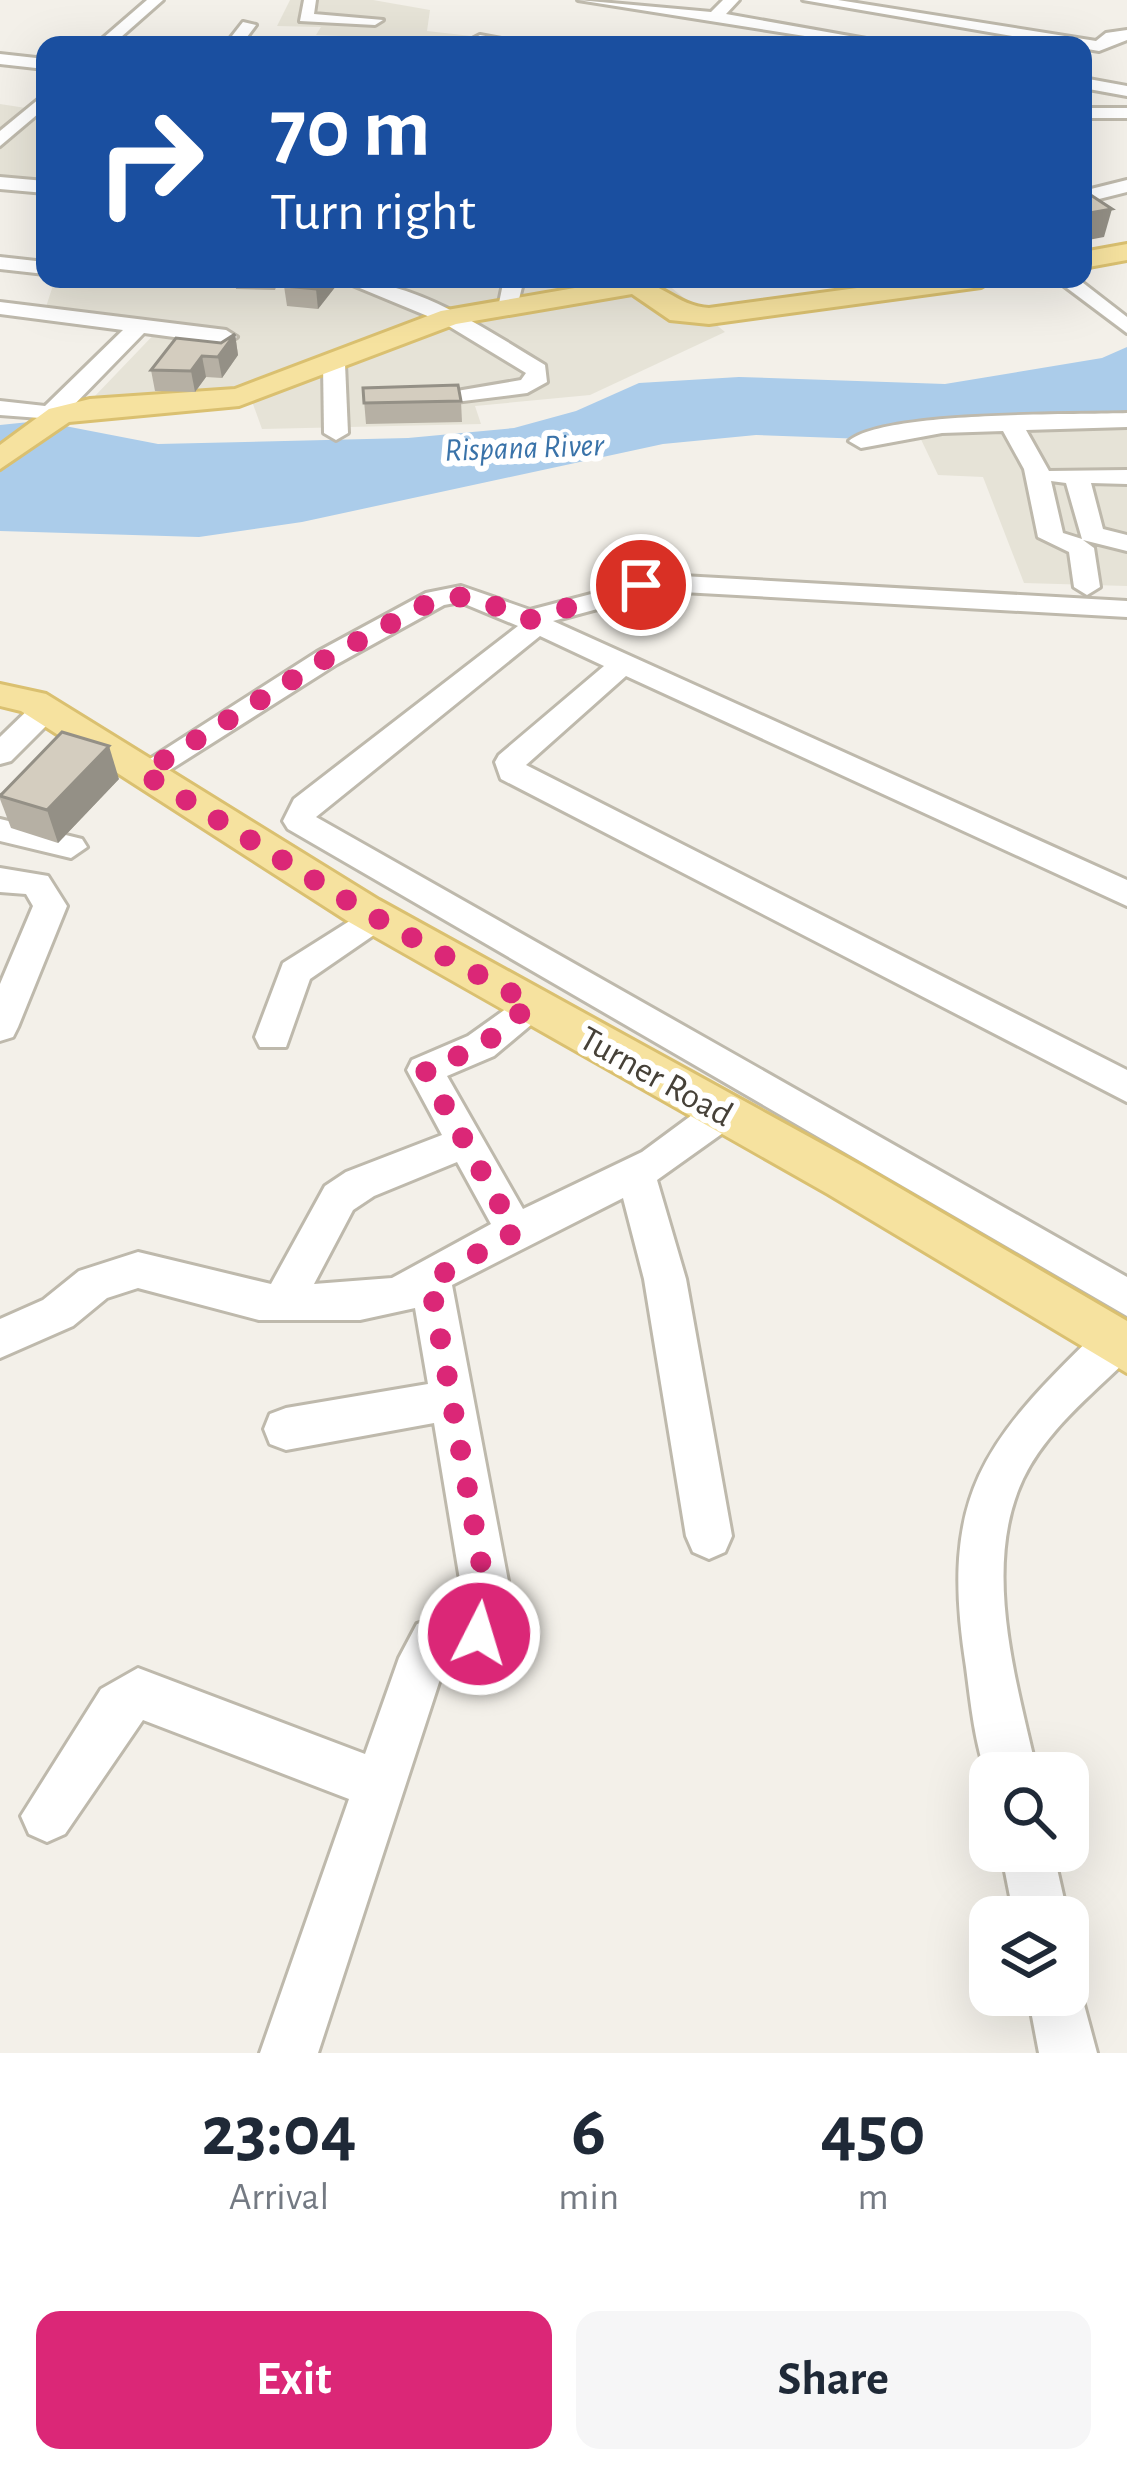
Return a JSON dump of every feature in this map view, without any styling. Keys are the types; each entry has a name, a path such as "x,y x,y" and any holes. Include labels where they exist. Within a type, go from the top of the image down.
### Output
{"main road":[{"path":"1092,258 1127,252"},
{"path":"0,460 54,416 90,408 239,397 334,364 512,291 554,288"},
{"path":"646,288 680,314 709,316 915,288"},
{"name":"Turner Road","path":"0,695 44,710 375,917 1123,1330"}],"street":[{"path":"114,36 156,0"},
{"path":"310,18 381,26 360,0"},
{"path":"585,0 835,36"},
{"path":"714,17 732,0"},
{"path":"810,0 1036,36"},
{"path":"240,36 248,26"},
{"path":"1114,59 1093,53 1112,36 1127,35"},
{"path":"1092,45 1099,46"},
{"path":"0,58 36,63"},
{"path":"1092,84 1127,91"},
{"path":"13,134 36,109"},
{"path":"1092,113 1127,113"},
{"path":"0,183 36,186"},
{"path":"1092,195 1127,186"},
{"path":"0,263 36,267"},
{"path":"374,288 450,317 518,355 538,376 527,386 447,399"},
{"path":"1077,288 1118,320"},
{"path":"0,308 226,337"},
{"path":"0,339 32,310"},
{"path":"0,408 54,416 140,325"},
{"path":"334,364 336,434"},
{"path":"861,441 942,426 1127,420"},
{"path":"1011,425 1037,474 1051,537 1081,548 1087,587"},
{"path":"1037,474 1127,478"},
{"path":"1077,476 1094,538 1127,543"},
{"path":"1007,1752 977,1566 1006,1470 1029,1430 1123,1330 299,821 305,806 532,622 630,588 664,583 1127,609"},
{"path":"143,773 327,658 436,599 472,596 1127,894"},
{"path":"623,664 510,762 512,772 1127,1087"},
{"path":"0,754 44,710"},
{"path":"0,830 71,847"},
{"path":"0,880 36,884 50,906 0,1027"},
{"path":"273,1037 295,972 375,917"},
{"path":"515,1232 425,1070 482,1046 531,1004"},
{"path":"0,1339 58,1313 94,1284 138,1270 260,1302 360,1302 400,1295 636,1174 724,1112"},
{"path":"283,1302 339,1198 360,1184 464,1143"},
{"path":"636,1174 665,1279 710,1536"},
{"path":"290,2053 428,1648 443,1637 479,1634 490,1613 430,1281"},
{"path":"286,1429 452,1400"},
{"path":"46,1816 119,1707 139,1693 380,1785"},
{"path":"1061,2016 1068,2053"}],"shaded area":[{"path":"290,0 373,0 430,10 427,31 471,36 316,35 321,27 277,26"},
{"path":"0,104 36,110 36,182 0,183"},
{"path":"52,288 672,288 725,332 590,395 475,406 481,424 262,429 249,393 93,398 163,325 46,307"},
{"path":"1127,413 1127,586 1024,583 983,477 938,475 916,429"}],"water":[{"name":"Rispana River","path":"1127,347 1127,413 865,439 756,435 663,444 302,522 199,537 0,531 0,425 39,421 158,444 408,438 514,428 576,411 639,383 739,377 945,384 1102,358"}],"building":[{"path":"1092,196 1112,209 1092,213"},
{"path":"235,334 218,357 202,356 191,371 151,370 176,338 221,343"},
{"path":"458,385 461,401 364,403 363,388"},
{"path":"62,732 109,746 47,810 0,796"}],"route":[{"path":"479,1634 490,1613 430,1281 471,1253 515,1232 425,1070 429,1064 482,1046 531,1004 364,911 143,773 327,658 436,599 472,596 528,620 641,585"}]}
